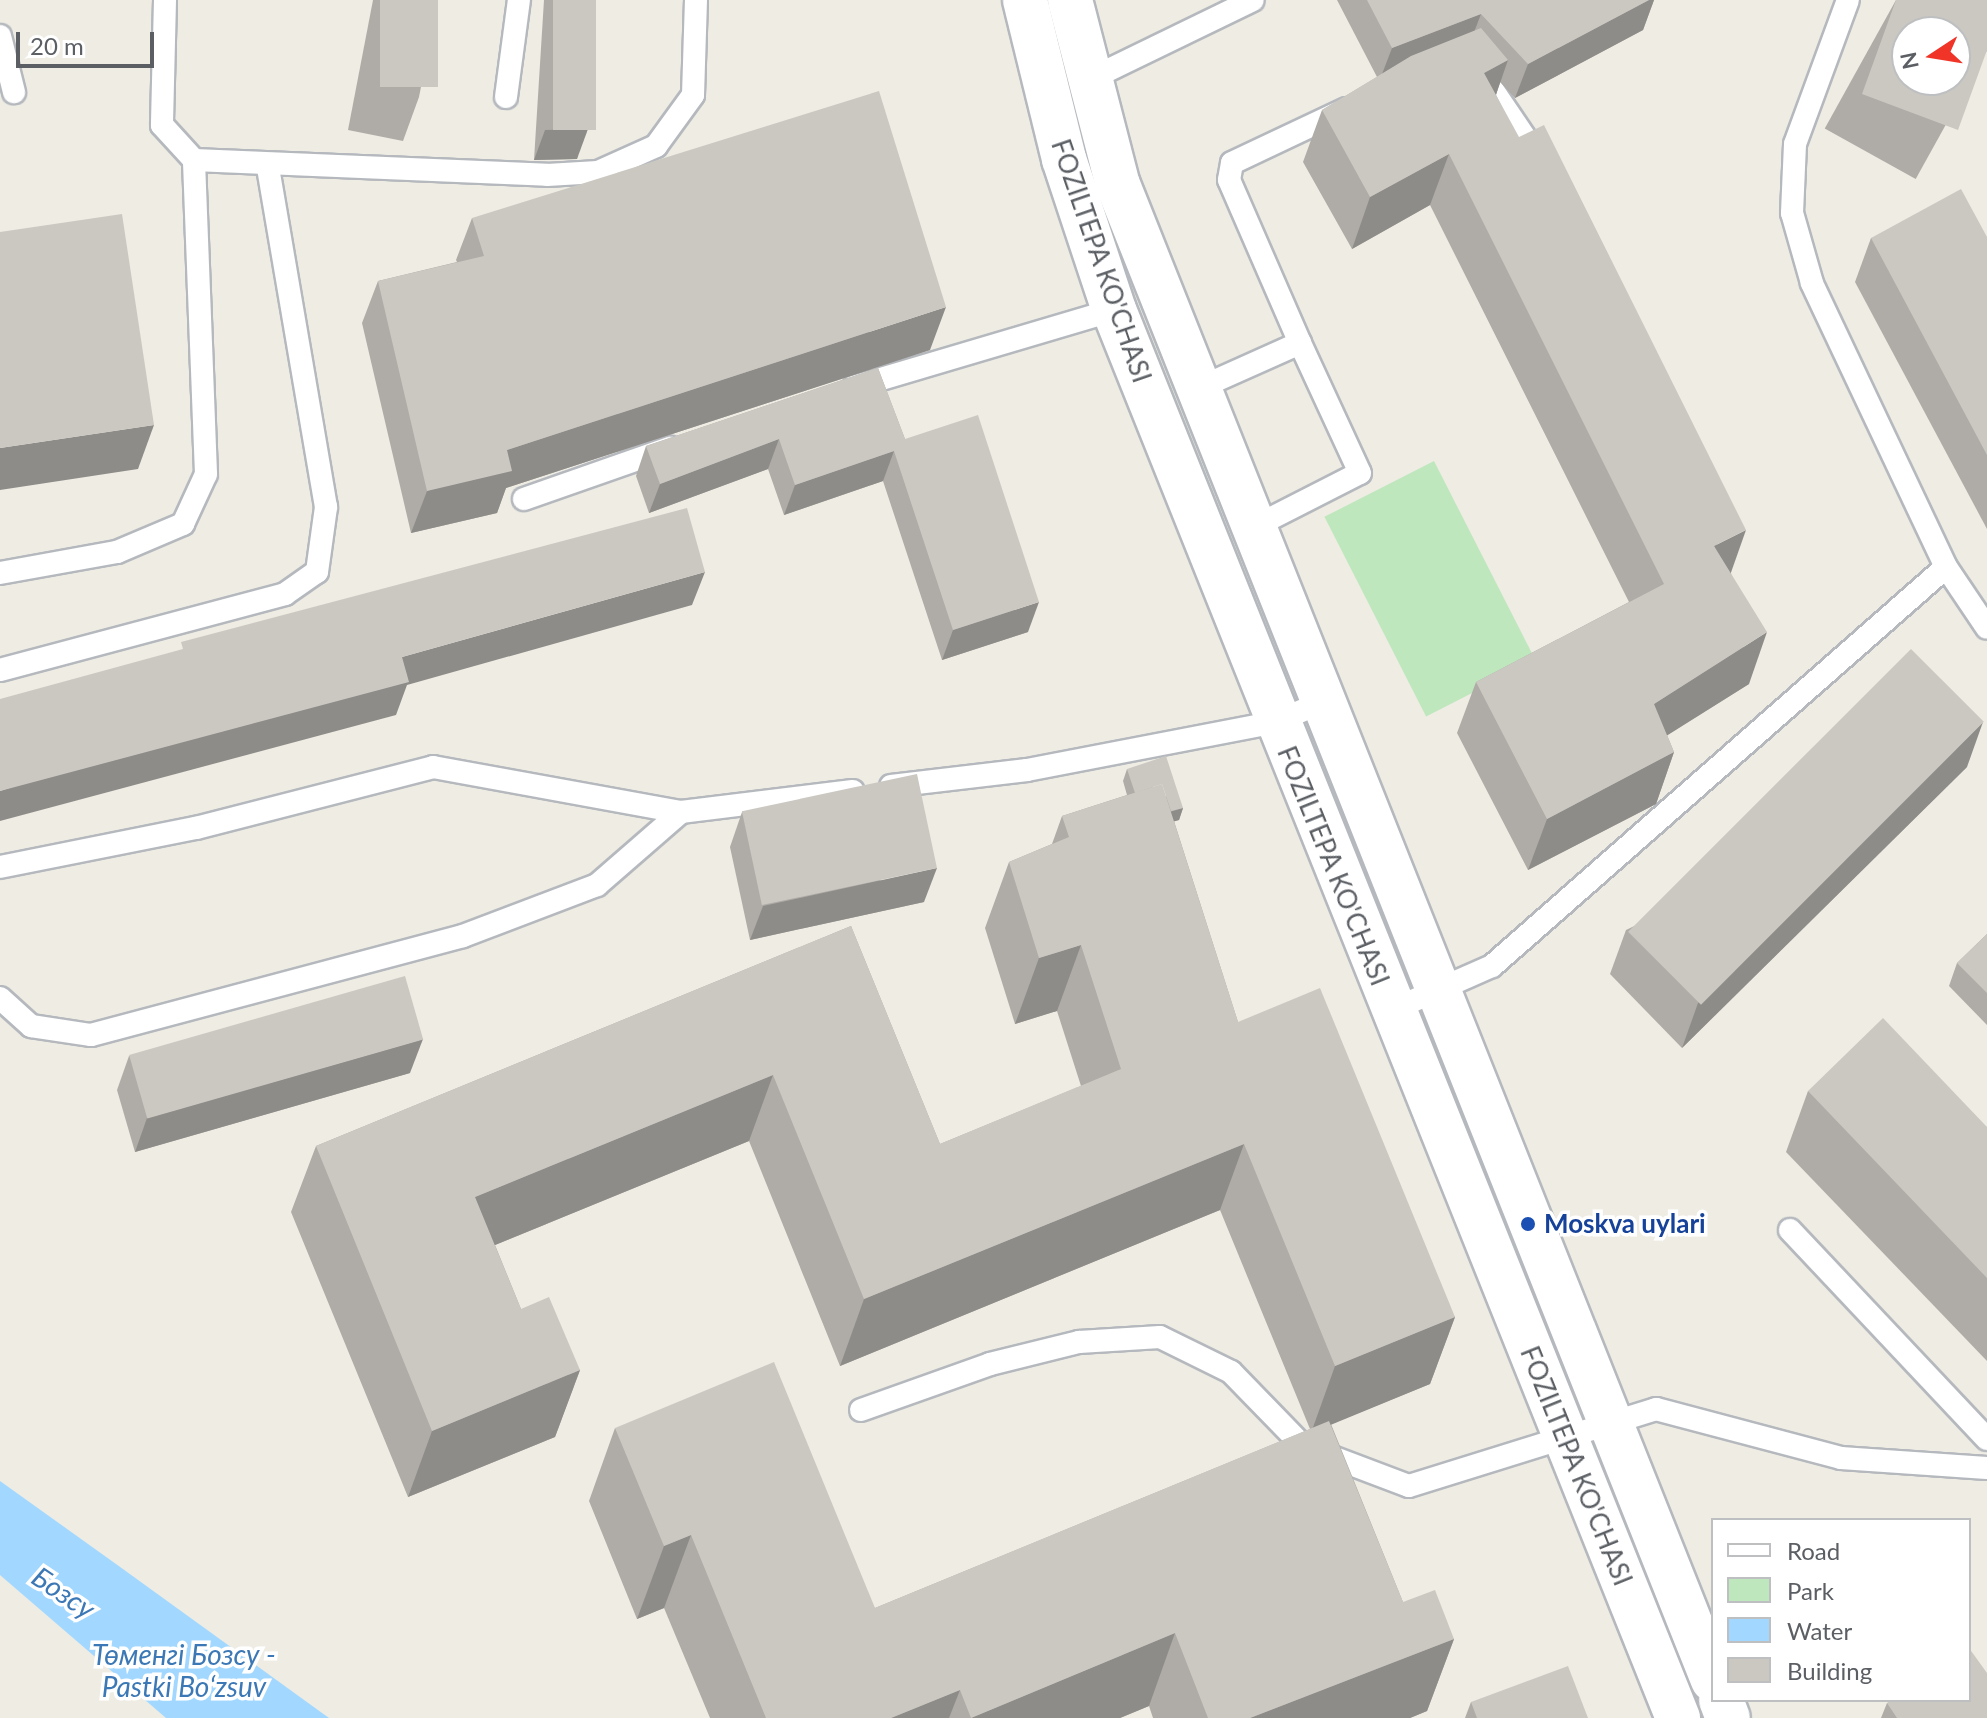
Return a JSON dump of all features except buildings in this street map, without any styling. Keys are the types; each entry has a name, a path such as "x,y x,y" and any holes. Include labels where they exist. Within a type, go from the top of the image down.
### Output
{"main road":[{"name":"FOZILTEPA KO'CHASI","path":"1025,0 1060,146 1114,310 1390,1011 1678,1718"},
{"name":"FOZILTEPA KO'CHASI","path":"1070,0 1088,80 1118,185 1435,992 1711,1675"}],"lane":[{"path":"0,573 117,552 183,524 206,474 194,160 162,125 165,0"},
{"path":"506,97 519,0"},
{"path":"194,160 268,168 598,172 656,146 693,95 696,0"},
{"path":"1088,80 1253,0"},
{"path":"1848,0 1795,144 1792,213 1812,283 1946,567 1987,628"},
{"path":"0,36 14,92"},
{"path":"1459,62 1477,67 1527,134 1548,176"},
{"path":"1252,528 1360,473 1300,343 1229,172 1237,156 1365,101"},
{"path":"0,670 285,594 317,572 326,507 268,168"},
{"path":"832,394 1114,310"},
{"path":"1197,389 1300,343"},
{"path":"524,499 688,442"},
{"path":"1390,1011 1492,966 1946,567"},
{"path":"0,867 196,828 433,767 681,812 1027,770 1276,722 1320,703"},
{"path":"0,998 31,1026 91,1035 463,936 597,885 681,812"},
{"path":"1790,1230 1987,1439"},
{"path":"861,1410 1005,1360 1079,1342 1160,1337 1231,1372 1303,1446 1409,1486 1566,1441 1656,1409 1841,1458 1987,1468"}],"green space":[{"path":"1434,461 1536,661 1426,716 1324,517"}],"water":[{"name":"Төменгі Бозсу - Pastki Boʻzsuv","path":"0,1481 329,1718 166,1718 0,1575"}],"place":[{"name":"Moskva uylari","path":"1528,1224"}],"water label":[{"name":"Бозсу","path":"64,1592"}]}
